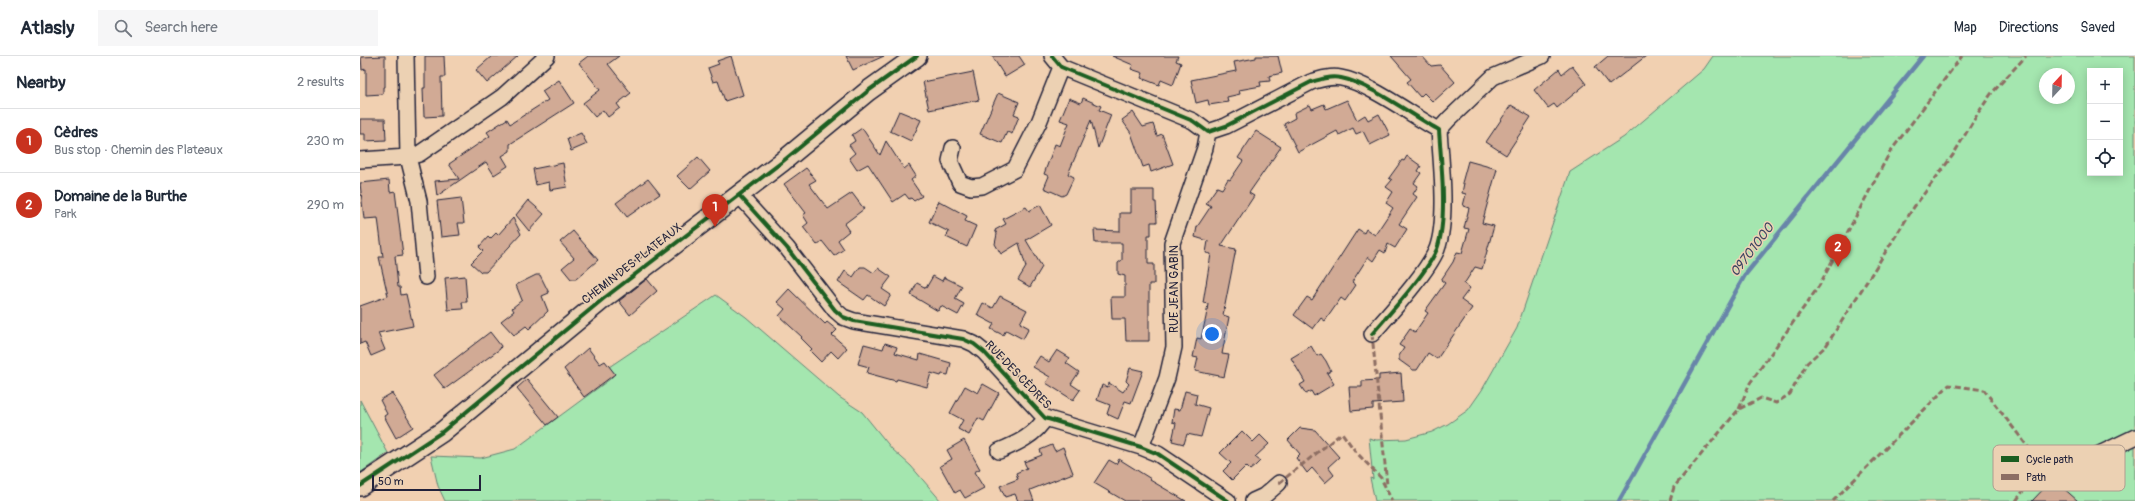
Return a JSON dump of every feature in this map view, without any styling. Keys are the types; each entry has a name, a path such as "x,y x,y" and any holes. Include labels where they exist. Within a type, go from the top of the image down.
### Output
{"street":[{"path":"406,56 408,158 419,201 426,277"},
{"name":"CHEMIN DES PLATEAUX","path":"360,486 442,432 602,299 739,195 868,91 917,56"},
{"path":"1372,334 1426,267 1436,249 1440,234 1443,190 1439,130 1493,77 1542,56"},
{"path":"360,160 408,158 425,150 502,97 541,58"},
{"path":"953,148 950,161 960,183 971,187 982,186 1015,170 1039,122 1056,62 1193,121 1208,132 1226,126 1311,82 1326,78 1340,77 1356,82 1439,130"},
{"name":"RUE JEAN GABIN","path":"1141,447 1172,362 1174,348 1172,243 1205,148 1208,132"},
{"name":"RUE DES CÈDRES","path":"739,195 787,248 835,310 843,316 854,321 963,339 974,344 984,352 1045,418 1141,447 1158,454 1228,501"},
{"path":"999,451 1019,443 1041,425 1045,418"},
{"path":"2118,445 2135,437"},
{"path":"1253,501 1264,496 1279,483"}],"green space":[{"path":"1713,56 2135,56 2135,501 1375,501 1370,478 1373,479 1369,438 1376,440 1406,439 1432,432 1448,424 1468,410 1482,390 1517,328 1570,172 1624,137 1704,69"},
{"path":"716,295 746,317 839,397 862,412 892,449 911,466 941,501 445,501 438,486 431,456 481,458 515,449 610,379 615,374 609,367"},
{"path":"360,400 388,453 360,473"}],"building":[{"path":"385,56 385,87 383,87 383,94 366,95 366,69 362,70 361,57"},
{"path":"425,56 444,56 445,77 441,77 442,116 424,117 423,88 425,88"},
{"path":"492,56 518,56 487,83 476,70"},
{"path":"588,56 619,56 608,64 631,93 617,104 620,108 608,117 603,110 595,117 583,103 600,90 579,63"},
{"path":"731,56 743,95 725,101 718,81 713,82 708,68 719,64 717,61"},
{"path":"846,56 884,56 853,70"},
{"path":"992,56 1019,56 1025,65 1005,77"},
{"path":"1112,56 1178,56 1176,61 1181,63 1173,85 1161,80 1159,85 1141,78 1143,73 1131,69 1133,65"},
{"path":"1256,56 1278,56 1282,73 1269,76 1270,81 1260,82 1261,86 1239,90 1240,94 1227,97 1228,102 1209,105 1208,100 1196,103 1191,80 1236,71 1234,62 1256,58"},
{"path":"1391,56 1422,56 1431,66 1440,65 1455,82 1433,102 1424,93 1420,97 1407,82 1411,79"},
{"path":"1608,56 1646,56 1609,85 1595,67"},
{"path":"1572,66 1586,84 1557,108 1554,104 1548,108 1534,90 1559,69 1562,74"},
{"path":"973,72 979,100 929,110 923,82"},
{"path":"559,80 574,103 510,144 510,151 502,156 508,166 494,175 486,162 437,196 435,181 459,179 449,164 490,136 487,132 507,119 510,124 548,100 542,91"},
{"path":"998,93 1019,102 1014,114 1019,116 1012,134 1007,132 1002,143 980,134"},
{"path":"1069,98 1081,103 1083,98 1101,106 1099,110 1111,115 1098,148 1091,120 1068,174 1074,177 1066,194 1062,196 1044,188 1049,176 1044,174 1055,144 1060,146 1069,123 1060,120"},
{"path":"1347,100 1357,120 1365,115 1368,120 1379,114 1390,135 1370,145 1363,131 1356,134 1353,128 1339,135 1337,131 1298,152 1284,124 1295,118 1294,113 1310,105 1312,109 1324,104 1326,109"},
{"path":"1511,105 1531,117 1506,155 1486,142"},
{"path":"899,111 921,120 911,141 890,131"},
{"path":"1133,112 1143,127 1153,124 1157,136 1162,134 1173,164 1151,172 1149,165 1143,167 1131,133 1122,120"},
{"path":"360,119 385,119 386,140 365,141 365,134 360,134"},
{"path":"862,128 880,155 886,141 904,169 909,165 916,176 911,180 922,196 914,201 911,198 909,199 905,194 893,202 868,164 857,170 849,158 855,153 849,145 855,141 852,135"},
{"path":"1256,131 1281,147 1249,193 1254,196 1221,246 1236,249 1223,315 1229,317 1222,354 1229,355 1224,377 1195,371 1198,358 1193,357 1197,338 1201,339 1206,317 1208,304 1203,303 1211,254 1206,253 1208,241 1195,237 1197,227 1211,206 1206,203 1217,187 1222,189 1228,179 1230,180 1243,161 1238,158"},
{"path":"581,133 587,144 571,151 567,139"},
{"path":"1407,156 1421,166 1418,171 1421,173 1414,183 1418,186 1413,194 1417,197 1399,224 1407,229 1395,248 1388,244 1385,253 1380,250 1373,261 1368,257 1352,282 1356,285 1345,301 1341,298 1325,321 1321,318 1313,329 1294,315 1307,297 1312,300 1358,229 1364,233 1366,229 1375,235 1393,208 1386,203 1393,192 1386,187 1392,180 1389,178 1402,160 1404,161"},
{"path":"698,157 710,171 690,189 677,176"},
{"path":"1468,161 1497,169 1482,223 1494,226 1482,269 1475,267 1464,284 1470,288 1461,300 1472,308 1437,359 1428,353 1417,370 1413,370 1399,360 1399,356 1404,348 1399,345 1410,329 1415,332 1428,313 1425,311 1445,283 1441,280 1453,262 1457,252 1462,253 1469,229 1464,228 1469,208 1463,206 1466,194 1462,193 1464,183 1462,183"},
{"path":"563,163 567,187 550,190 549,182 536,185 533,169"},
{"path":"806,168 816,180 809,184 828,209 852,193 864,209 844,224 849,231 838,240 844,249 834,256 822,241 817,245 803,227 808,223 803,215 806,213 784,184"},
{"path":"648,179 660,194 627,217 616,203"},
{"path":"389,180 390,192 395,191 403,255 395,256 398,287 400,287 401,295 406,294 413,326 378,333 385,350 371,356 365,342 360,344 360,306 388,296 379,257 383,257 378,218 364,219 360,183"},
{"path":"1131,190 1154,190 1154,202 1156,202 1157,222 1151,222 1151,235 1148,235 1148,264 1154,264 1154,284 1149,284 1149,341 1126,341 1125,319 1112,319 1111,297 1125,297 1125,276 1118,274 1118,263 1122,260 1122,243 1095,243 1094,230 1120,231 1120,213 1131,213"},
{"path":"461,198 464,223 458,223 460,235 441,237 437,201"},
{"path":"528,200 544,214 529,231 516,215"},
{"path":"939,201 967,216 965,221 976,226 967,247 946,237 949,232 929,222"},
{"path":"1040,205 1051,225 1026,240 1042,267 1030,287 1018,280 1026,267 1019,243 1001,254 995,244 997,234 995,230 1006,224 1003,219 1026,207 1029,211"},
{"path":"513,218 521,234 486,272 481,272 471,263 483,251 479,247 488,237 490,239 496,233 498,235"},
{"path":"573,231 598,260 576,279 571,279 562,268 574,258 560,242"},
{"path":"860,267 865,267 874,273 878,268 891,277 882,289 891,295 884,306 868,295 864,300 838,282 845,271 853,277"},
{"path":"536,275 540,275 549,293 542,296 548,311 529,329 526,326 514,335 501,321 514,311 512,308 522,300 516,285"},
{"path":"465,276 467,302 462,302 463,309 448,310 445,278"},
{"path":"933,276 942,281 944,277 962,286 955,299 964,304 958,315 941,306 938,311 911,295 917,283 926,288"},
{"path":"647,279 657,291 630,315 619,301"},
{"path":"789,289 825,324 827,322 837,330 832,335 847,348 838,358 831,351 821,362 810,351 812,349 801,338 802,337 779,316 785,309 777,302"},
{"path":"1000,296 1027,310 1020,323 1029,328 1023,339 1006,330 1003,335 991,329 994,324 977,315 983,303 993,308"},
{"path":"490,332 501,346 500,349 445,389 434,375"},
{"path":"885,343 897,347 895,353 919,360 920,354 951,363 948,375 942,374 941,376 931,373 927,387 897,379 896,381 867,373 869,367 858,364 864,344 883,349"},
{"path":"1311,346 1317,356 1321,354 1326,361 1331,371 1327,373 1334,384 1314,396 1311,391 1306,394 1300,385 1305,382 1291,358"},
{"path":"588,348 600,364 605,361 615,374 584,397 564,369"},
{"path":"1057,350 1070,358 1066,363 1079,372 1071,384 1080,390 1073,400 1046,383 1050,377 1033,367 1040,356 1049,362"},
{"path":"1130,368 1143,371 1131,403 1125,401 1118,419 1107,414 1110,405 1097,400 1102,385 1108,387 1109,383 1123,392 1129,384 1126,381"},
{"path":"1401,373 1403,402 1373,404 1373,409 1351,411 1349,387 1362,387 1362,381 1379,380 1379,375"},
{"path":"527,379 558,417 547,425 517,388"},
{"path":"983,384 999,393 984,421 978,418 969,435 958,429 963,420 950,413 965,386 978,393"},
{"path":"1185,391 1197,394 1195,404 1209,408 1201,437 1187,434 1184,444 1172,441 1176,423 1172,422 1174,409 1180,410"},
{"path":"392,393 413,427 396,438 384,416 387,414 380,400"},
{"path":"1300,428 1315,430 1339,457 1328,467 1334,475 1325,483 1312,468 1307,473 1296,458 1300,454 1288,440"},
{"path":"1242,431 1253,442 1260,435 1269,444 1255,457 1260,461 1255,466 1250,470 1246,466 1232,480 1223,471 1231,463 1220,453"},
{"path":"964,440 980,469 974,472 984,488 965,498 960,490 955,493 940,466 952,459 947,450"},
{"path":"1052,445 1055,451 1063,447 1073,473 1030,490 1034,501 1018,501 1015,494 1005,497 1000,486 1018,479 1016,473 1027,468 1024,462 1042,455 1040,450"},
{"path":"1119,459 1151,479 1150,480 1186,501 1125,501 1094,483 1109,460 1116,464"},
{"path":"2042,491 2067,491 2078,501 2032,501"}],"waterway":[{"name":"O9701000","path":"1619,501 1745,275 1923,56"}],"marked path":[{"path":"1739,409 1750,383 1819,286 1890,152 1962,56"},
{"path":"1670,501 1674,487 1739,409 1761,398 1776,403 1790,394 1807,363 1826,346 1914,207 1953,155 1991,94 2026,56"},
{"path":"1372,334 1387,485"},
{"path":"1833,501 1949,385 1984,390 2027,445"},
{"path":"1279,483 1342,433 1356,452 1381,478 1392,501"},
{"path":"2016,501 2023,491"}],"cycle path":[{"path":"360,486 442,432 603,299 782,162 868,91 917,56"},
{"path":"1052,56 1061,67 1193,121 1208,132 1226,126 1311,82 1334,77 1352,81 1364,86 1439,130 1443,207 1440,237 1437,249 1417,281 1372,334"},
{"path":"739,195 787,248 835,310 843,317 854,321 963,339 974,344 984,352 1045,418 1141,447 1158,454 1228,501"}],"place":[{"name":"Cèdres","path":"715,227"},
{"name":"Domaine de la Burthe","path":"1838,267"}]}
